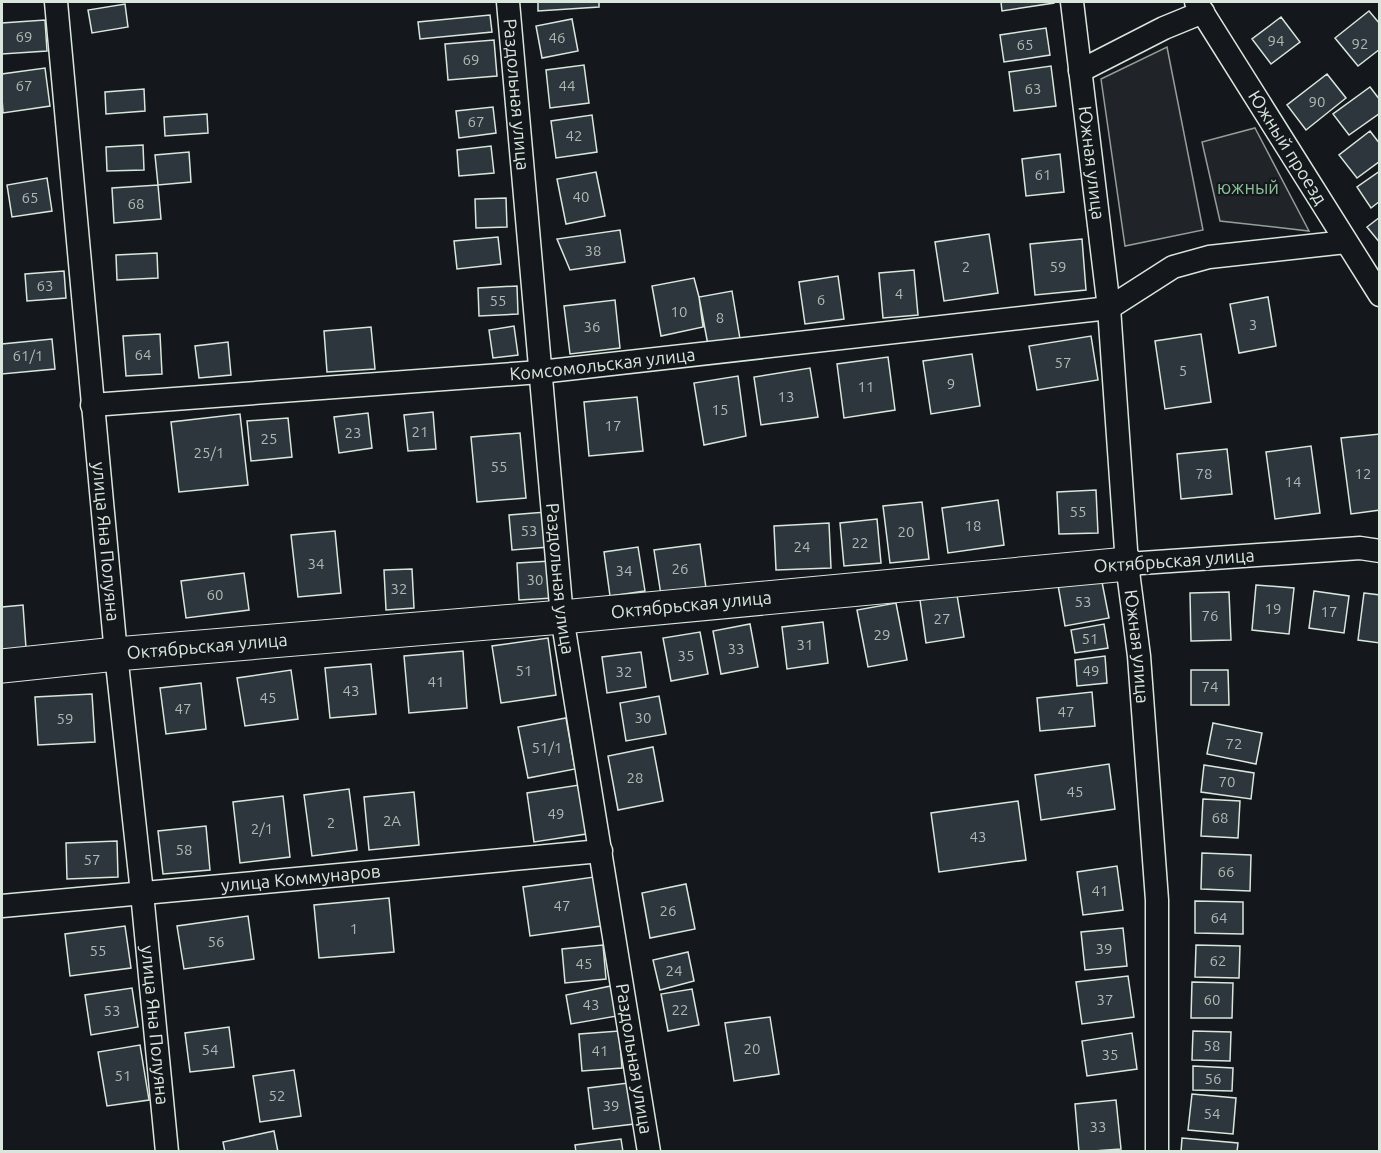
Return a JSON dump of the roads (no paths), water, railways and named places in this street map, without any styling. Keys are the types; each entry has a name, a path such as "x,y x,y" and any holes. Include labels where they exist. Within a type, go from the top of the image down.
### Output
{"street":[{"name":"улица Яна Полуяна","path":"56,2 116,654 167,1152"},
{"name":"Раздольная улица","path":"508,2 562,617 649,1152"},
{"name":"Южная улица","path":"1072,2 1109,308 1127,564 1139,656 1157,900 1157,1152"},
{"path":"1080,71 1164,28 1199,7"},
{"name":"Южный проезд","path":"1199,7 1380,295"},
{"path":"1109,308 1173,267 1209,257 1346,242"},
{"name":"Комсомольская улица","path":"92,405 540,372 1109,308"},
{"name":"Октябрьская улица","path":"2,666 1127,564 1360,548 1380,551"},
{"name":"улица Коммунаров","path":"2,906 601,851"}],"park label":[{"name":"южный","path":"1248,188"}]}
